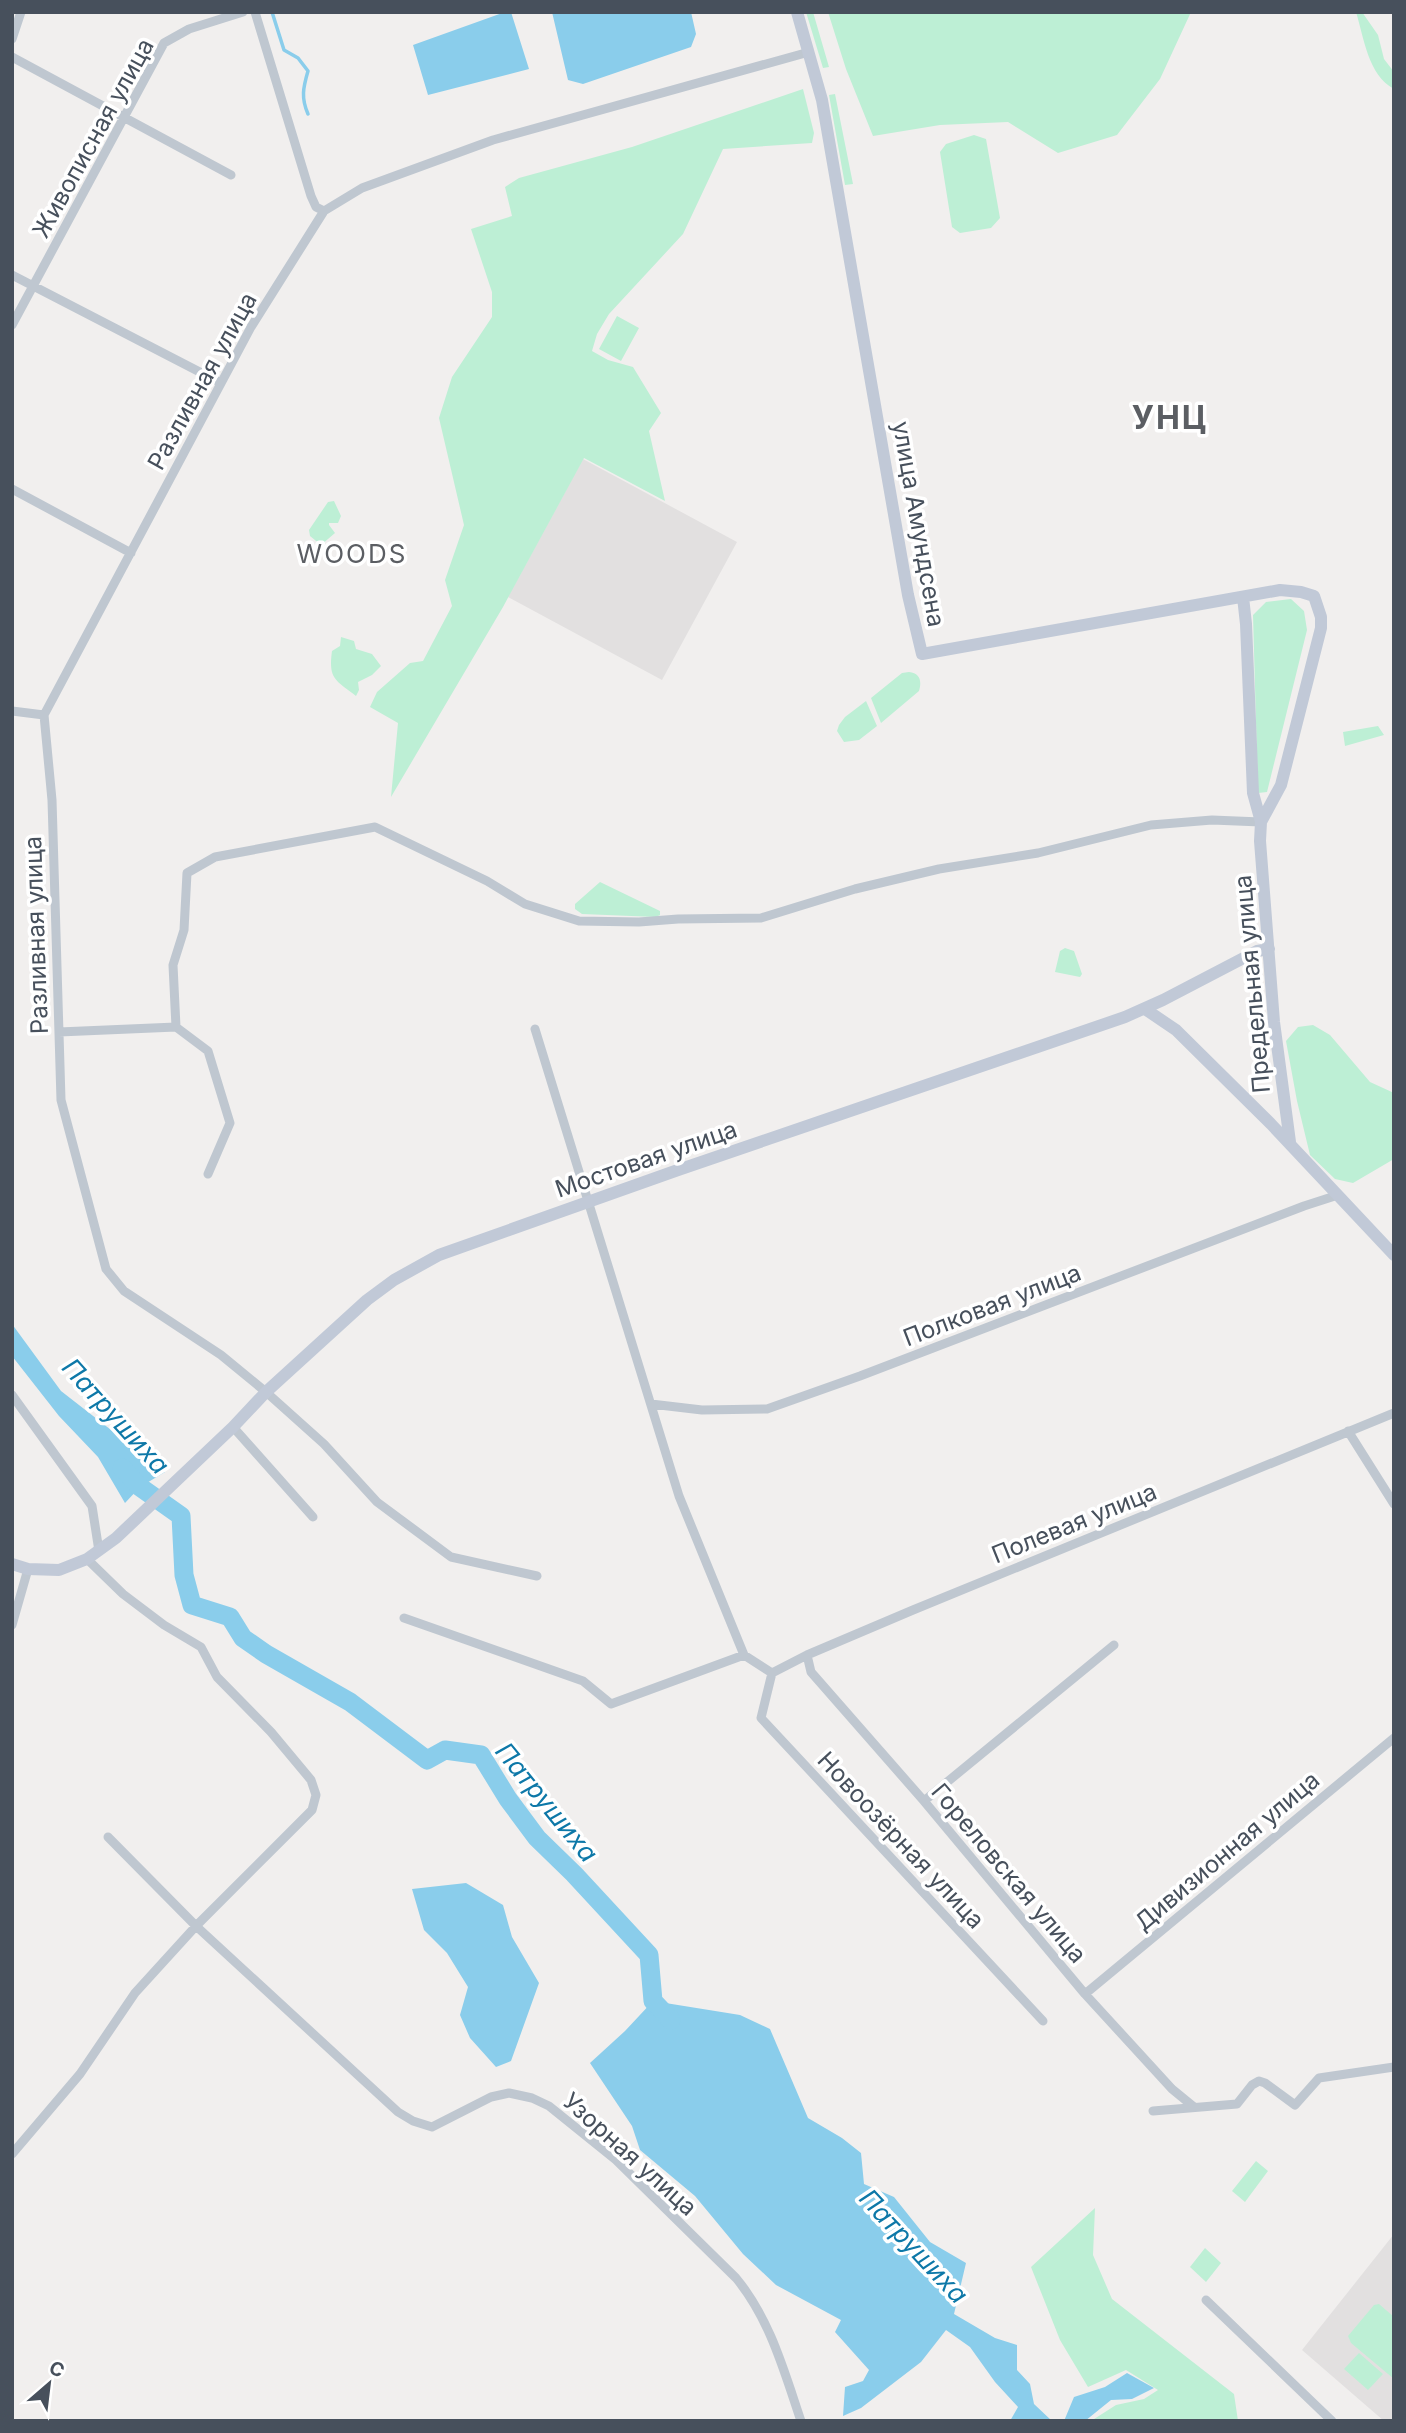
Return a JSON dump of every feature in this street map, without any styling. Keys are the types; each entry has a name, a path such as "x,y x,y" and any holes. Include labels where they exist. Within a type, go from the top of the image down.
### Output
{"street":[{"path":"12,39 21,12"},
{"name":"Живописная улица","path":"12,324 164,43 189,29 243,12"},
{"path":"255,12 311,196 316,207 324,211"},
{"name":"улица Амундсена","path":"797,12 822,100 908,595 922,654 1280,590 1314,596"},
{"name":"Разливная улица","path":"537,1576 451,1557 376,1502 324,1444 221,1354 124,1291 106,1269 61,1100 52,800 44,715 251,327 324,211 362,188 493,140 809,52"},
{"path":"12,57 230,175"},
{"path":"12,275 221,383"},
{"path":"12,489 131,553"},
{"name":"Предельная улица","path":"1261,822 1280,785 1321,628 1321,617 1314,596"},
{"name":"Предельная улица","path":"1243,597 1253,793 1261,822 1260,841 1274,1023 1290,1142"},
{"path":"12,711 44,715"},
{"path":"176,1027 173,965 184,930 187,873 215,857 375,827 487,881 525,904 579,922 761,918 867,886 939,869 1038,853 1152,825 1212,820 1261,822"},
{"name":"Мостовая улица","path":"28,1569 59,1570 86,1559 116,1538 179,1480 266,1392 367,1300 394,1280 439,1255 1145,1009 1257,951 1269,949"},
{"name":"Предельная улица","path":"1145,1009 1176,1030 1290,1142 1394,1255"},
{"path":"58,1032 176,1027 208,1051 230,1123 208,1174"},
{"path":"535,1028 537,1043 679,1496 744,1655 772,1673"},
{"name":"Полковая улица","path":"651,1404 702,1410 767,1409 1338,1195"},
{"path":"12,1395 92,1506 99,1550"},
{"name":"Полевая улица","path":"772,1673 807,1656 1394,1413"},
{"path":"233,1427 313,1517"},
{"path":"1348,1431 1394,1504"},
{"path":"12,2154 80,2074 135,1993 312,1810 316,1795 311,1780 271,1732 217,1677 201,1647 164,1625 123,1594 86,1559"},
{"path":"12,1563 28,1569 12,1625"},
{"path":"404,1618 583,1681 611,1703 744,1655"},
{"path":"924,1801 1114,1645"},
{"name":"Гореловская улица","path":"807,1656 811,1672 924,1801 1085,1994 1172,2089 1194,2107"},
{"name":"Новоозёрная улица","path":"772,1673 761,1718 1043,2021"},
{"name":"Дивизионная улица","path":"1085,1994 1394,1738"},
{"name":"Узорная улица","path":"108,1837 197,1926 398,2112 413,2121 432,2127 491,2097 509,2093 523,2095 548,2106 616,2160 750,2294 773,2340 802,2421"},
{"path":"1153,2110 1237,2104 1252,2085 1259,2081 1295,2105 1320,2078 1394,2067"},
{"path":"1206,2300 1332,2421"}],"shaded area":[{"path":"583,459 737,542 662,680 508,597"},
{"path":"1394,2234 1394,2421 1384,2421 1302,2350"}],"green space":[{"path":"806,12 813,12 829,67 823,68"},
{"path":"828,12 1191,12 1160,79 1117,135 1058,153 1008,122 940,125 873,136 846,69"},
{"path":"1356,12 1362,12 1378,35 1384,59 1394,72 1394,89 1378,75 1373,65"},
{"path":"803,89 814,133 812,143 723,149 683,234 609,314 597,334 592,351 608,360 633,367 661,413 649,431 665,501 584,458 503,607 391,797 398,723 370,707 377,692 410,663 423,661 452,606 445,580 464,525 439,418 452,377 492,317 492,292 471,229 512,216 505,187 519,178 632,147"},
{"path":"835,94 853,184 845,185 829,95"},
{"path":"974,135 986,139 1000,218 991,228 960,233 952,227 940,152 946,144"},
{"path":"617,316 639,328 621,361 599,349"},
{"path":"334,501 341,516 338,523 329,523 335,533 321,545 310,536 309,530 328,502"},
{"path":"1291,599 1304,611 1307,630 1267,792 1258,793 1253,615 1266,602"},
{"path":"341,637 354,641 356,649 372,654 381,666 372,675 358,682 359,690 356,696 335,678 331,668 332,651 340,646"},
{"path":"909,672 919,678 919,691 881,723 871,698 902,673"},
{"path":"866,701 877,726 859,740 844,742 837,731 839,725"},
{"path":"1378,726 1384,735 1345,746 1343,732"},
{"path":"600,882 660,911 660,915 582,914 575,909 575,904"},
{"path":"1065,948 1074,951 1082,974 1080,977 1055,972 1060,951"},
{"path":"1313,1025 1330,1035 1370,1082 1394,1093 1394,1159 1353,1183 1335,1179 1310,1155 1286,1041 1298,1027"},
{"path":"1256,2161 1268,2171 1245,2202 1232,2191"},
{"path":"1095,2208 1093,2255 1112,2299 1234,2394 1238,2421 1091,2421 1116,2405 1144,2399 1158,2390 1126,2370 1088,2387 1060,2340 1031,2267"},
{"path":"1205,2248 1221,2263 1206,2282 1190,2267"},
{"path":"1379,2304 1394,2317 1394,2379 1351,2343 1348,2336 1374,2305"},
{"path":"1359,2353 1383,2374 1368,2390 1344,2369"}],"water":[{"path":"511,12 529,69 428,95 413,45"},
{"path":"552,12 691,12 696,34 691,47 583,84 568,80"},
{"path":"12,1324 61,1391 165,1472 140,1487 125,1503 98,1457 59,1416 12,1356"},
{"path":"466,1883 503,1905 512,1937 539,1983 511,2061 496,2067 470,2038 460,2015 468,1987 447,1953 424,1930 412,1889"},
{"path":"653,2001 740,2015 770,2029 808,2118 861,2153 864,2184 894,2197 930,2242 966,2263 954,2314 995,2338 1017,2345 1017,2370 1030,2384 1034,2404 1052,2421 1010,2421 1018,2407 995,2382 970,2347 946,2330 921,2362 861,2408 843,2416 845,2387 863,2381 869,2370 835,2332 841,2320 776,2285 743,2254 695,2196 640,2150 632,2126 590,2063"},
{"path":"1127,2373 1154,2388 1132,2399 1111,2400 1085,2421 1064,2421 1074,2397 1105,2387"}],"waterway":[{"path":"272,12 284,50 298,58 308,71 304,93 308,114"},
{"name":"Патрушиха","path":"122,1468 140,1487 181,1516 184,1575 192,1605 230,1617 243,1638 350,1702 427,1760 445,1750 481,1755 508,1799 537,1838 649,1955 653,2001 671,2020"}],"district":[{"name":"УНЦ","path":"1170,417"},
{"name":"WOODS","path":"352,553"}]}
